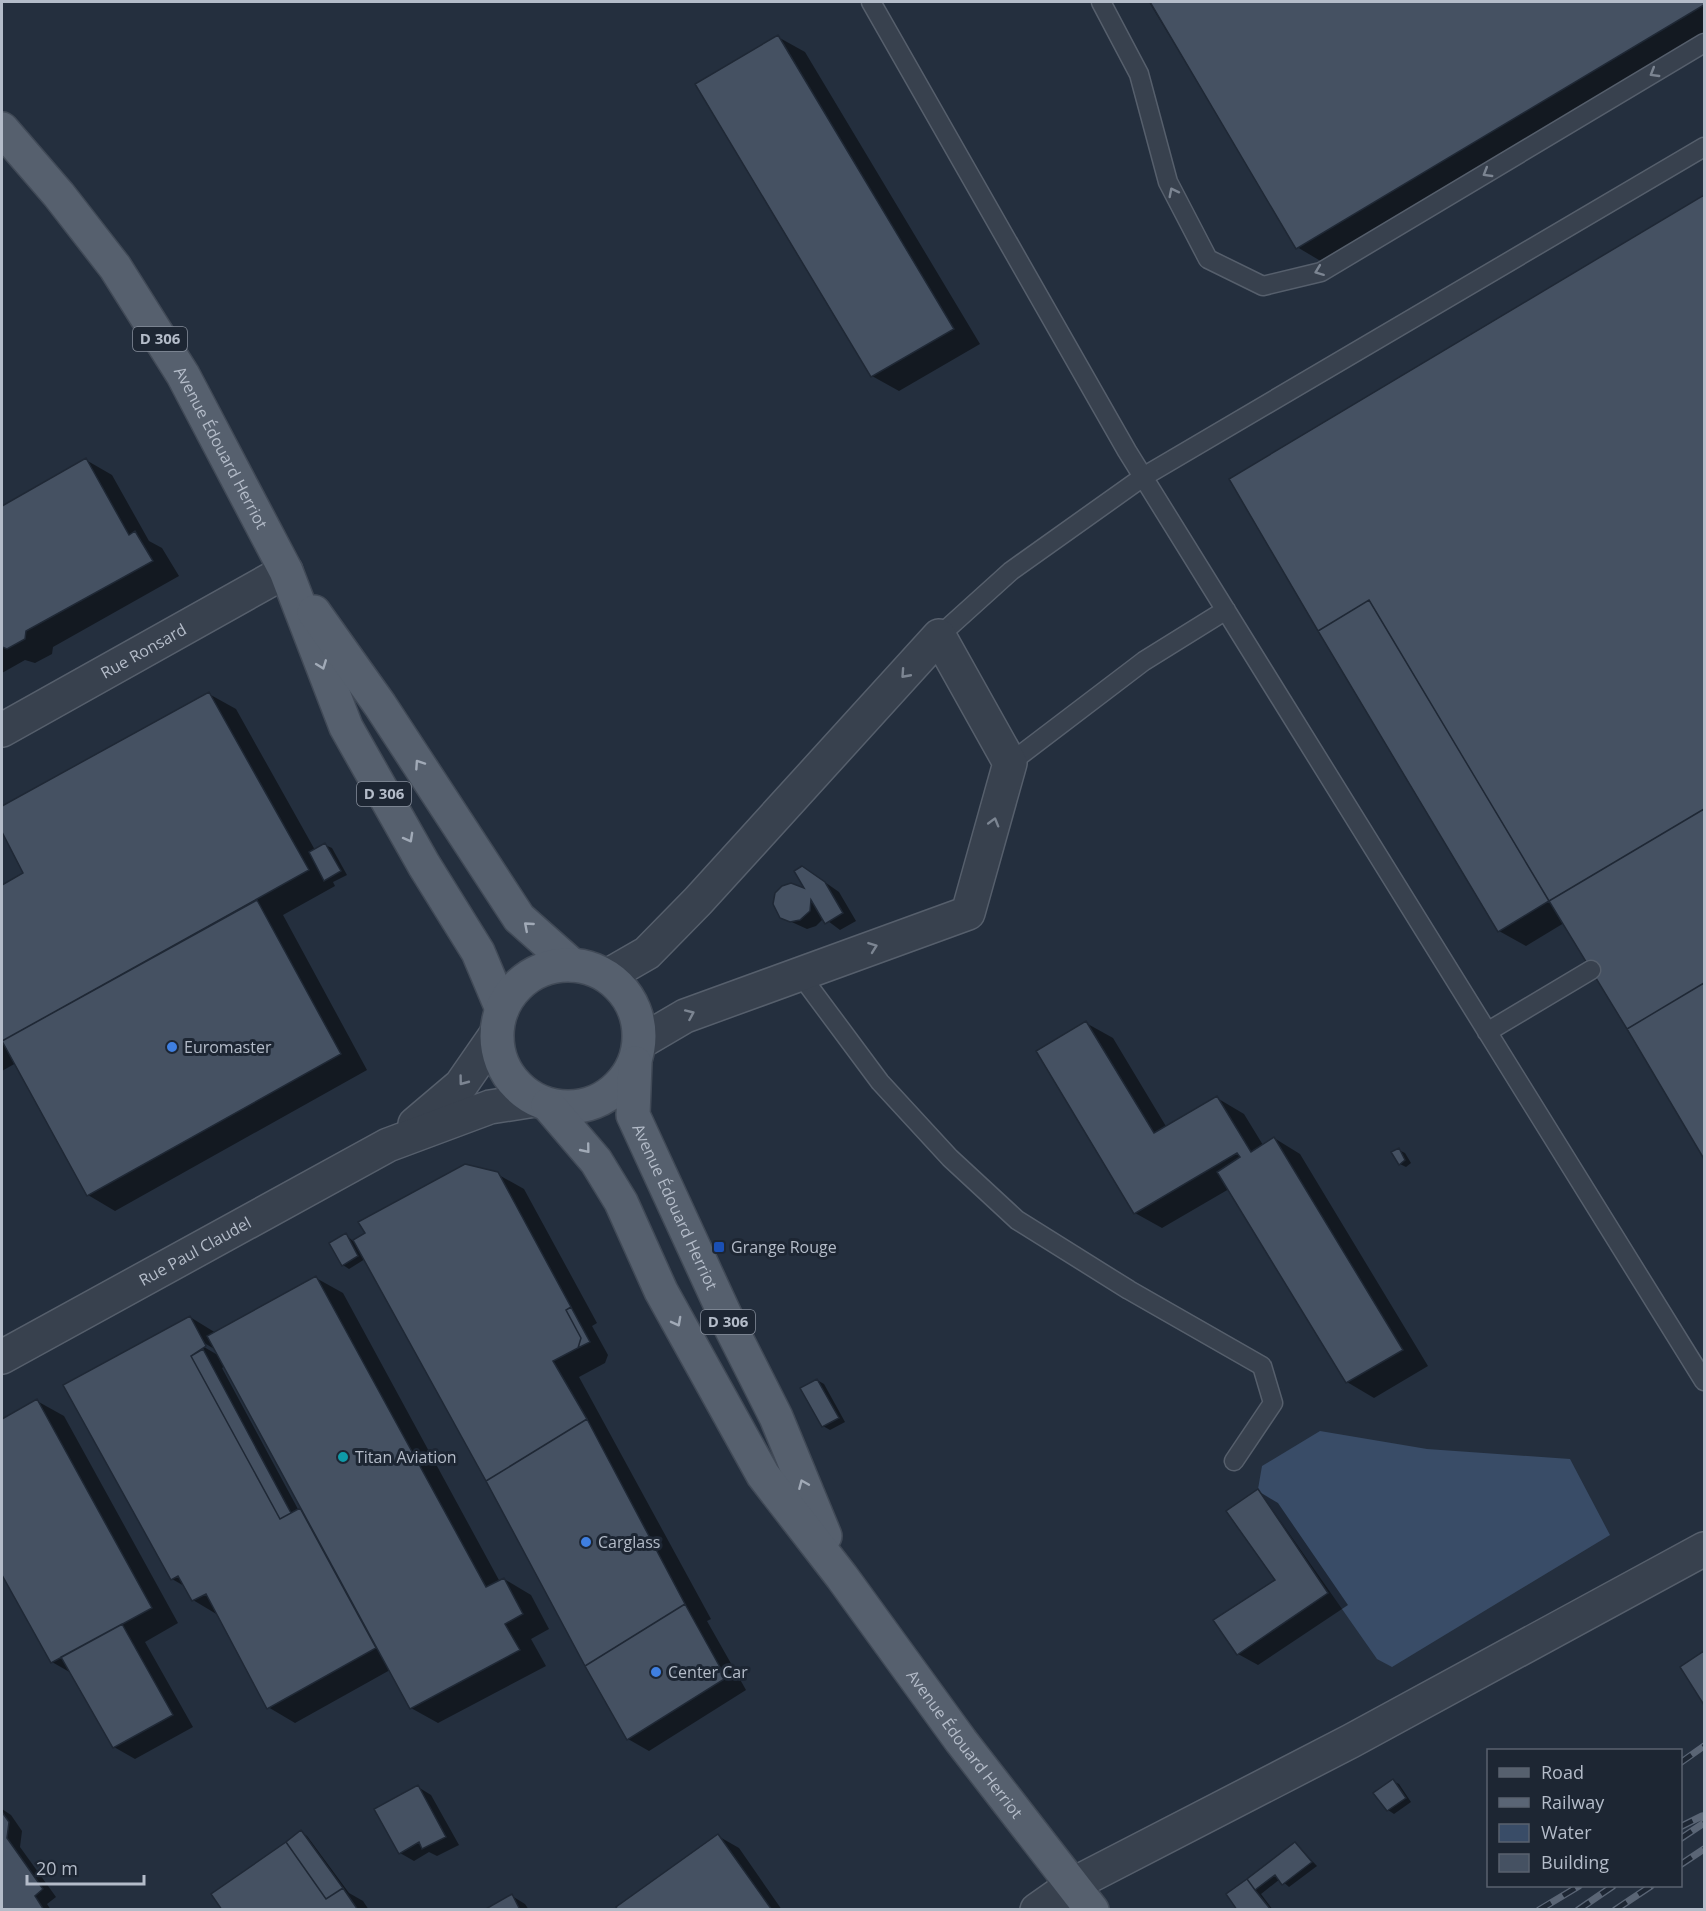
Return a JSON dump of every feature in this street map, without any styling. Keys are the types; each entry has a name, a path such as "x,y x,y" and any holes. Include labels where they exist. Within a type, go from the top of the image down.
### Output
{"main road":[{"name":"Avenue Édouard Herriot","path":"2,129 59,195 115,267 183,375 286,571 346,727 424,865 478,952 499,1021"},
{"name":"Avenue Édouard Herriot","path":"286,571 380,705 519,918 572,964"},
{"path":"572,964 590,968 607,976 622,989 633,1005 639,1023 637,1053 624,1081 609,1096 590,1105 569,1108 542,1102 518,1088 506,1072 498,1053 499,1021 513,990 530,975 550,967 572,964"},
{"name":"Avenue Édouard Herriot","path":"637,1053 633,1115 732,1330 776,1417 842,1577"},
{"name":"Avenue Édouard Herriot","path":"542,1102 596,1161 621,1202 666,1301 763,1475 842,1577 961,1741 1083,1897"}],"street":[{"name":"Rue Ronsard","path":"2,730 286,571"},
{"path":"607,976 647,953 698,901 939,636 1010,763 968,913 684,1016 637,1053"},
{"name":"Rue Paul Claudel","path":"388,1145 444,1102 461,1085 499,1021"},
{"name":"Rue Paul Claudel","path":"2,1357 388,1145 490,1107 542,1102"},
{"path":"1036,1910 1083,1897 1351,1742 1704,1549"}],"lane":[{"path":"871,2 1143,477 1704,1381"},
{"path":"1101,2 1139,74 1168,182 1208,259 1263,286 1321,272 1704,43"},
{"path":"939,636 1011,571 1143,477 1704,147"},
{"path":"1010,763 1144,661 1226,610"},
{"path":"1487,1032 1592,970"},
{"path":"799,973 880,1082 950,1158 1017,1220 1129,1290 1262,1366 1273,1403 1234,1461"}],"water":[{"path":"1320,1431 1427,1449 1570,1459 1610,1535 1392,1667 1377,1659 1258,1489 1262,1466"}],"building":[{"path":"1150,2 1704,2 1704,5 1296,249"},
{"path":"778,35 954,329 871,377 695,84"},
{"path":"1704,195 1704,809 1549,901 1369,600 1318,631 1229,479"},
{"path":"86,458 129,535 135,531 153,561 26,631 25,639 7,649 2,647 2,506"},
{"path":"1369,600 1549,901 1498,932 1318,631"},
{"path":"209,692 309,870 2,1041 2,885 23,873 2,832 2,806"},
{"path":"1704,809 1704,983 1627,1029 1549,901"},
{"path":"325,843 341,871 324,881 309,852"},
{"path":"802,866 825,882 843,913 825,924 811,900 810,911 800,920 790,922 780,918 773,904 775,893 782,886 791,883 804,888 794,871"},
{"name":"Euromaster","path":"257,900 341,1054 87,1196 2,1041"},
{"path":"1704,983 1704,1159 1627,1029"},
{"path":"1086,1021 1154,1133 1217,1096 1251,1152 1274,1137 1403,1350 1346,1383 1217,1172 1240,1157 1237,1153 1134,1214 1036,1051"},
{"path":"1399,1148 1405,1160 1399,1165 1391,1152"},
{"path":"465,1164 498,1172 571,1307 566,1310 581,1338 578,1348 553,1361 587,1419 486,1481 353,1240 365,1233 358,1222"},
{"path":"346,1233 358,1256 342,1266 329,1243"},
{"name":"Titan Aviation","path":"316,1276 486,1587 504,1578 523,1614 505,1624 520,1650 410,1709 207,1336"},
{"path":"571,1307 590,1342 578,1348 581,1338 566,1310"},
{"path":"190,1316 206,1346 191,1356 280,1519 300,1508 376,1648 267,1709 206,1594 192,1601 178,1576 171,1580 63,1385"},
{"path":"203,1349 291,1513 280,1519 191,1356"},
{"path":"817,1379 839,1418 822,1427 800,1388"},
{"path":"37,1399 152,1608 51,1663 2,1575 2,1419"},
{"name":"Carglass","path":"587,1419 685,1604 585,1666 486,1481"},
{"path":"1258,1489 1328,1593 1237,1655 1213,1620 1275,1580 1226,1511"},
{"name":"Center Car","path":"685,1604 726,1678 627,1740 585,1666"},
{"path":"122,1624 173,1715 113,1748 61,1657"},
{"path":"1704,1651 1704,1705 1680,1667"},
{"path":"1393,1779 1406,1798 1387,1811 1373,1793"},
{"path":"418,1785 446,1837 422,1849 419,1842 399,1854 374,1809"},
{"path":"2,1812 9,1822 7,1838 43,1889 35,1896 44,1910 3,1910"},
{"path":"301,1830 343,1888 326,1899 286,1842"},
{"path":"718,1834 772,1910 618,1910 616,1907"},
{"path":"286,1842 326,1899 343,1888 358,1910 222,1910 211,1894"},
{"path":"1295,1842 1312,1862 1282,1885 1275,1875 1255,1890 1247,1879"},
{"path":"1247,1879 1271,1910 1237,1910 1226,1894"},
{"path":"512,1894 520,1910 484,1910"}],"railway":[{"path":"1682,1762 1704,1746"},
{"path":"1682,1826 1702,1816"},
{"path":"1682,1838 1704,1823"},
{"path":"1682,1864 1704,1849"},
{"path":"1539,1910 1577,1887"},
{"path":"1578,1910 1612,1887"},
{"path":"1615,1910 1650,1887"}],"place":[{"name":"Euromaster","path":"172,1047"},
{"name":"Grange Rouge","path":"719,1247"},
{"name":"Titan Aviation","path":"343,1457"},
{"name":"Carglass","path":"586,1542"},
{"name":"Center Car","path":"656,1672"}]}
